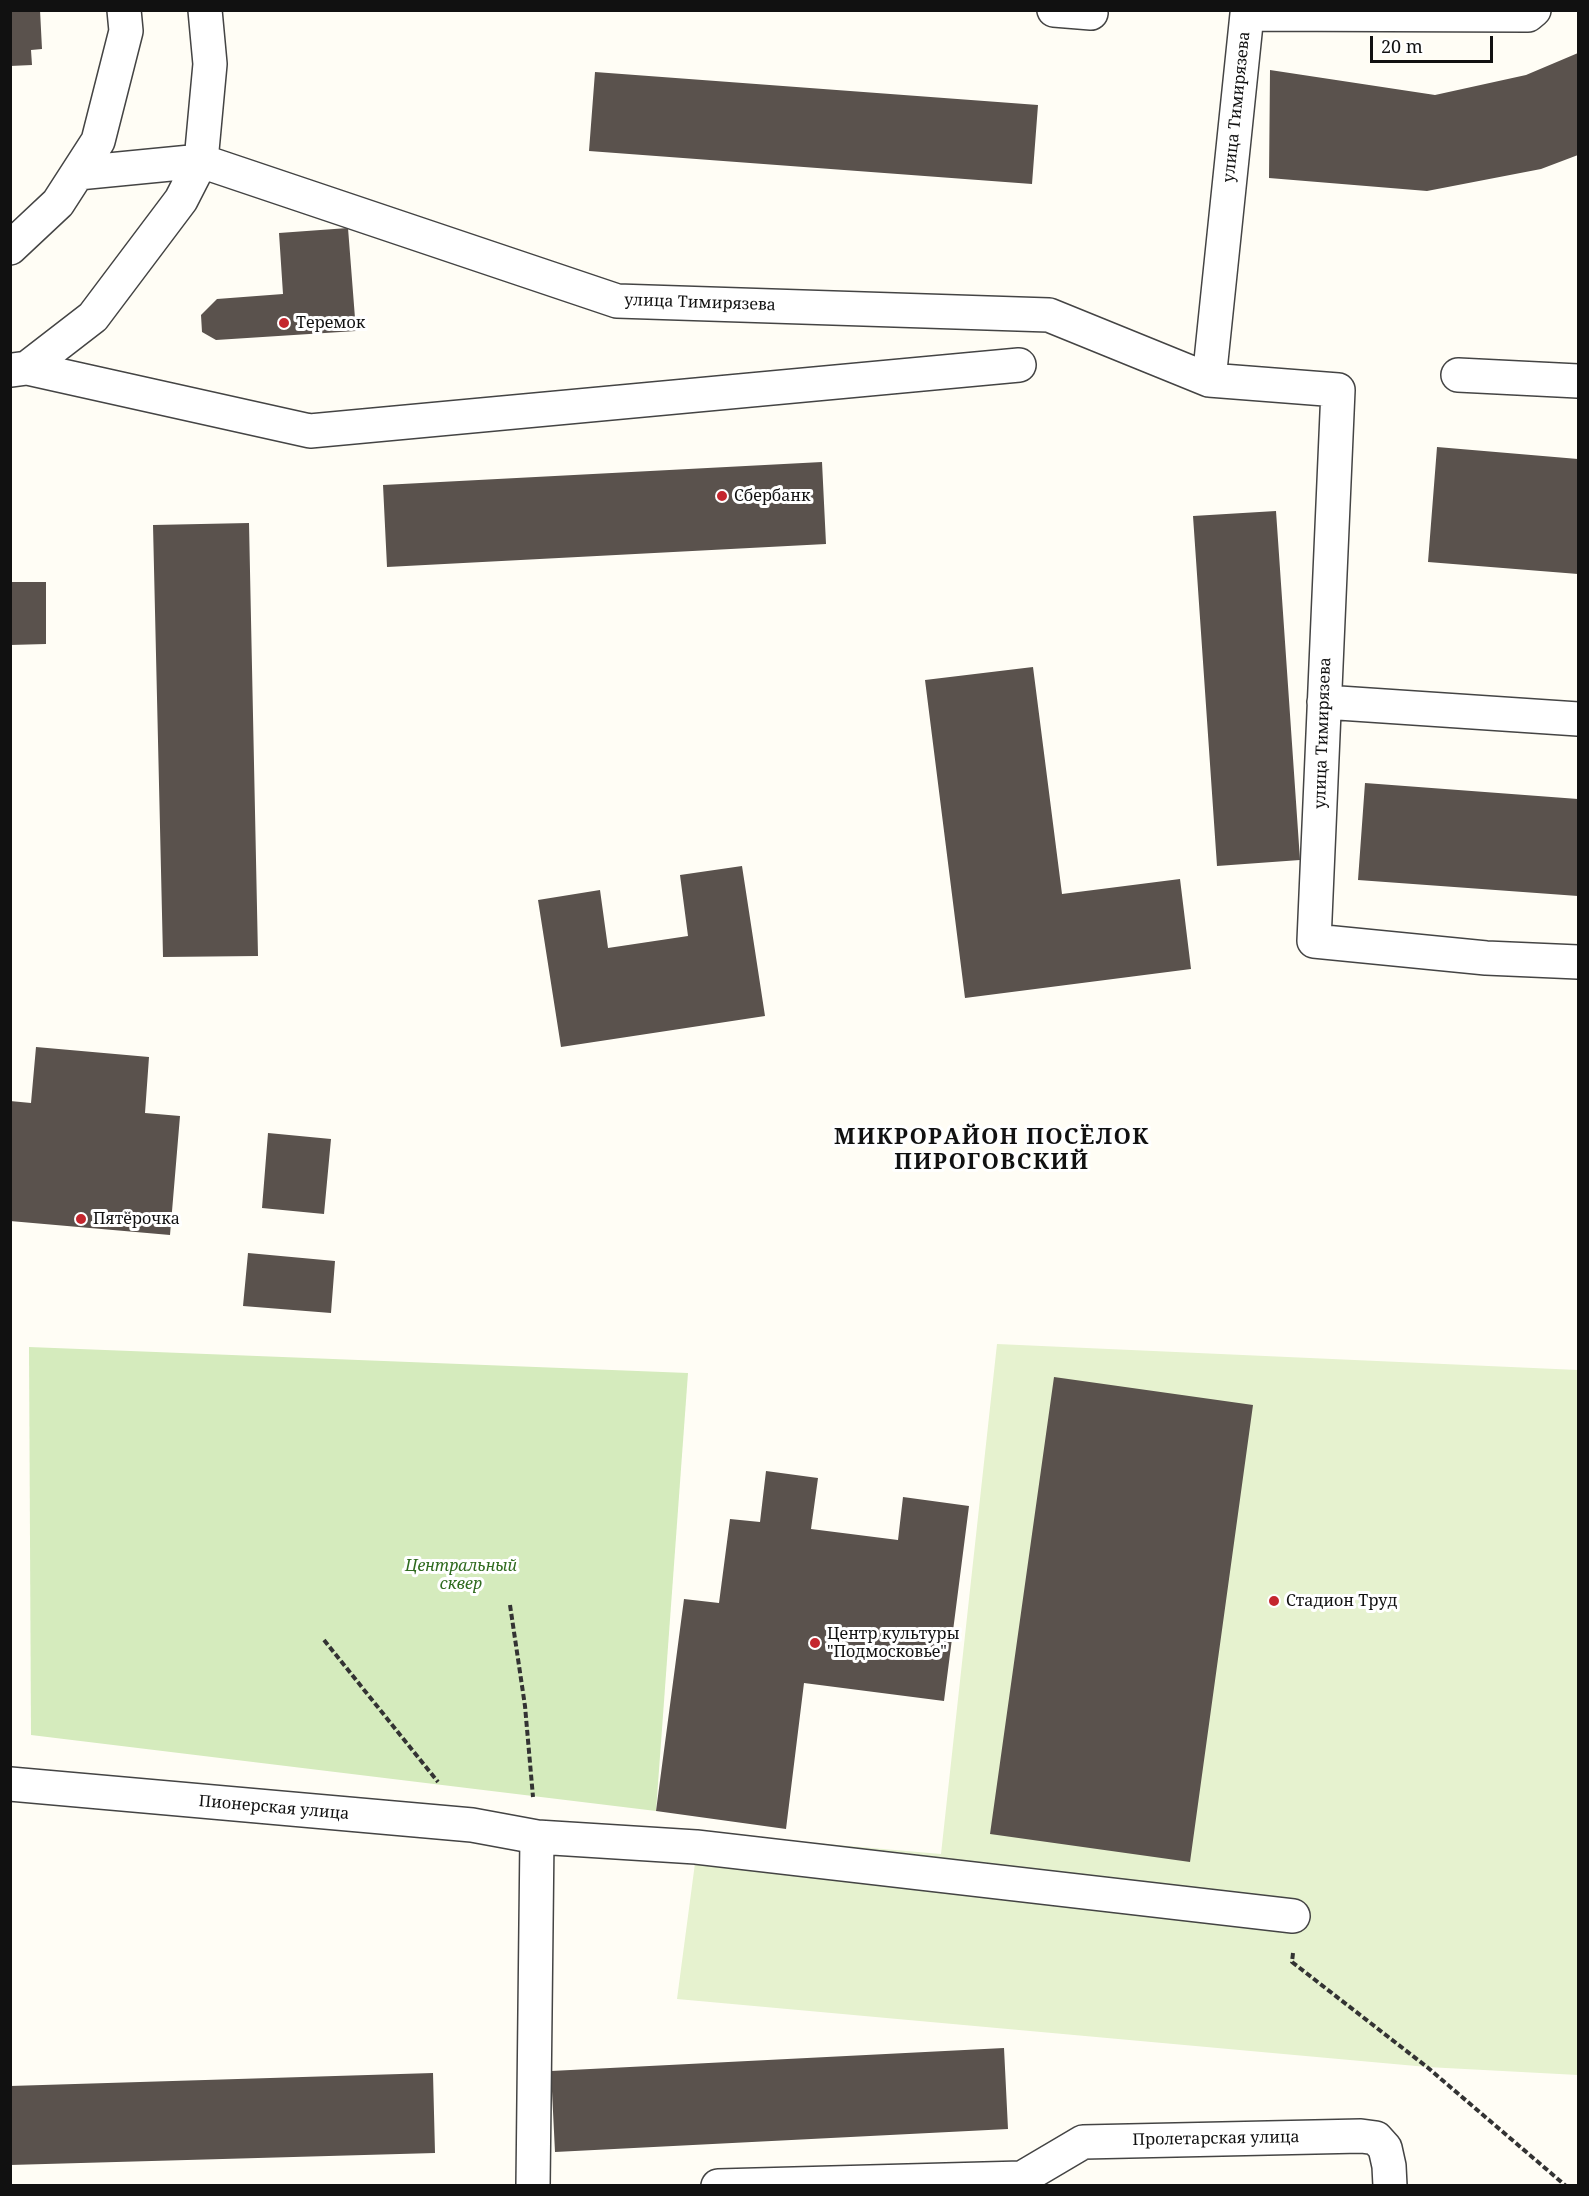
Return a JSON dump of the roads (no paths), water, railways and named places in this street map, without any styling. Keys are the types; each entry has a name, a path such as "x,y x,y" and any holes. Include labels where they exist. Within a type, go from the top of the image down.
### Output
{"street":[{"path":"10,248 58,203 98,141 126,31 124,10"},
{"path":"19,369 93,317 181,200 201,161 210,64 205,10"},
{"path":"1054,10 1091,13"},
{"name":"улица Тимирязева","path":"1209,380 1247,14 1528,15 1534,10"},
{"path":"78,173 201,161"},
{"name":"улица Тимирязева","path":"201,161 617,301 1049,315 1209,380 1338,390 1314,941 1486,958 1578,962"},
{"path":"19,369 310,431 1019,365"},
{"path":"1458,375 1578,381"},
{"path":"1324,702 1578,719"},
{"name":"Пионерская улица","path":"10,1784 472,1825 537,1837 696,1847 1293,1916"},
{"path":"533,2186 537,1837"},
{"name":"Пролетарская улица","path":"1022,2182 1083,2142 1361,2136 1376,2138 1385,2148 1390,2186"},
{"path":"718,2186 1022,2182"}],"place":[{"name":"Теремок","path":"284,323"},
{"name":"Сбербанк","path":"722,496"},
{"name":"Пятёрочка","path":"81,1219"},
{"name":"Стадион Труд","path":"1274,1601"},
{"name":"Центр культуры \"Подмосковье\"","path":"815,1643"}],"district":[{"name":"МИКРОРАЙОН ПОСЁЛОК ПИРОГОВСКИЙ","path":"992,1150"}],"park label":[{"name":"Центральный сквер","path":"461,1575"}]}
